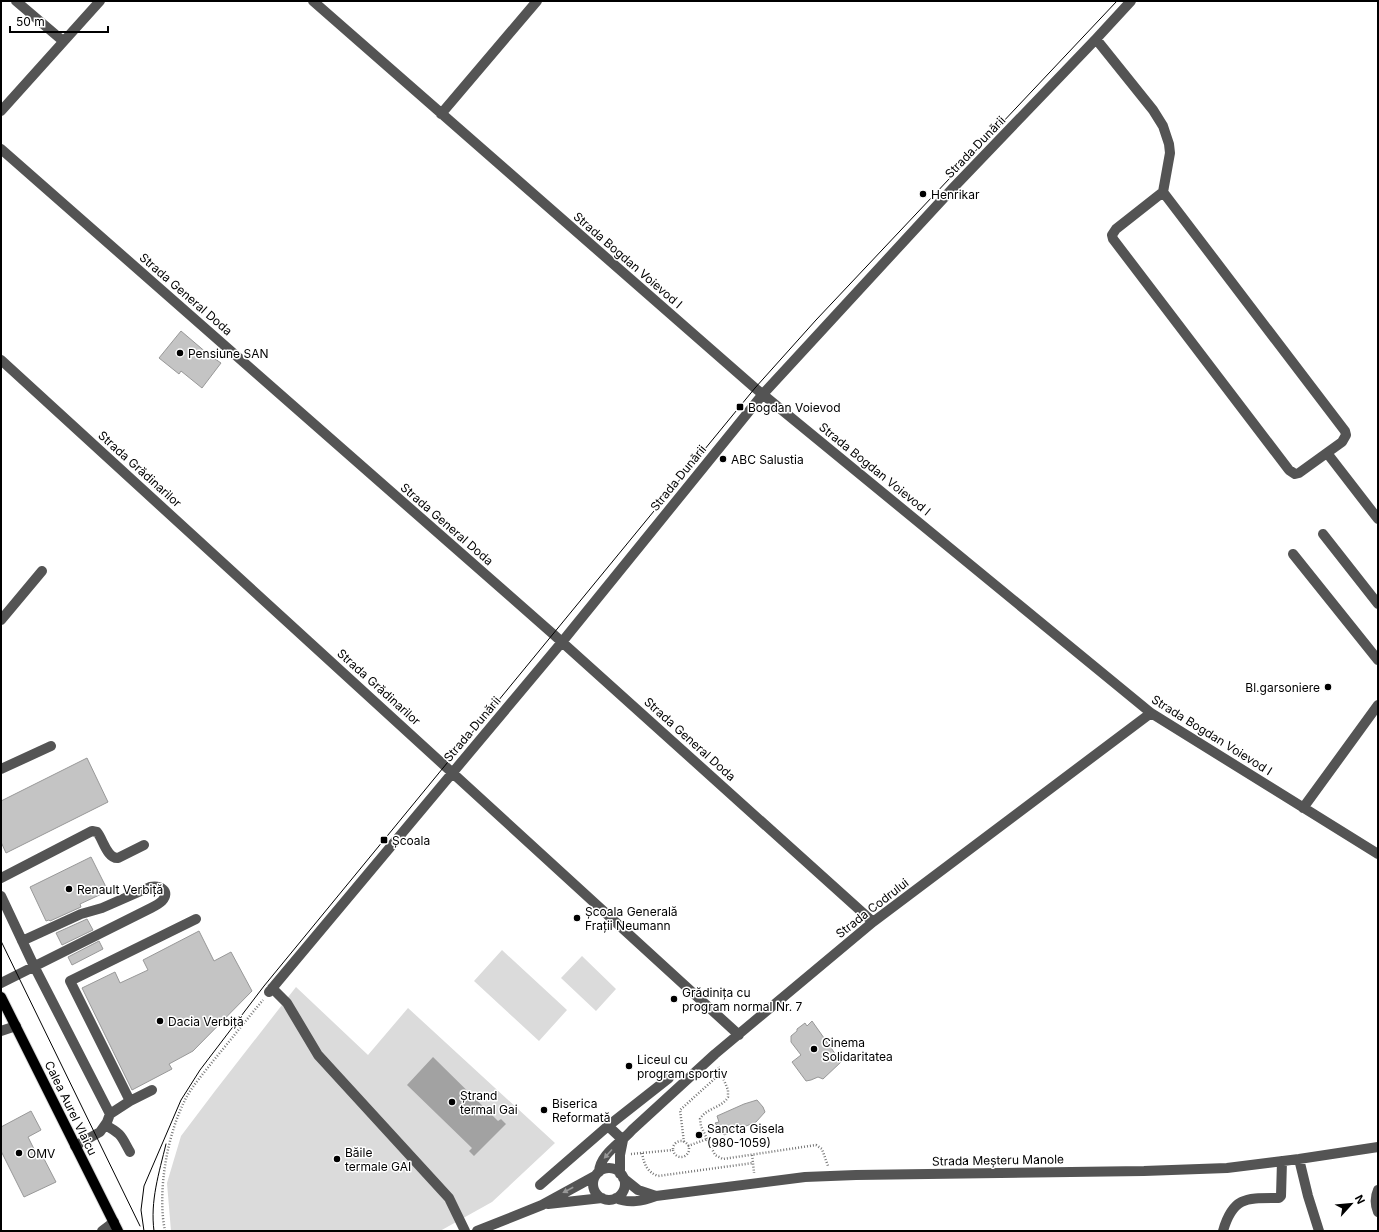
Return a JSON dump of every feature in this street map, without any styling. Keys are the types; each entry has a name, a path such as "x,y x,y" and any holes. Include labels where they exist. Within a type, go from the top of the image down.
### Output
{"main road":[{"name":"Calea Aurel Vlaicu","path":"1,997 116,1226"}],"street":[{"path":"16,1 63,42"},
{"path":"1,111 100,1"},
{"name":"Strada Bogdan Voievod I","path":"313,1 763,394 1151,714 1378,854"},
{"path":"441,114 537,1"},
{"name":"Strada Dunării","path":"270,990 562,642 763,394 953,188 1096,39 1130,1"},
{"path":"1096,39 1153,110 1163,126 1169,144 1170,153 1163,192 1116,229 1112,235 1114,242 1289,470 1295,474 1299,473 1344,439 1346,435 1344,428 1163,192"},
{"name":"Strada General Doda","path":"1,149 562,642 873,922"},
{"name":"Strada Grădinarilor","path":"1,360 739,1035"},
{"path":"1327,453 1378,519"},
{"path":"1323,534 1378,604"},
{"path":"1293,554 1378,660"},
{"path":"1,620 42,571"},
{"path":"1303,808 1378,705"},
{"name":"Strada Codrului","path":"597,1174 604,1157 715,1054 873,922 1151,714"},
{"path":"1,770 51,746"},
{"path":"1,878 92,831 97,832 110,856 114,858 118,858 144,845"},
{"path":"1,983 151,908 161,902 165,897 165,893 162,888 156,886 150,887 102,908 81,914 22,941"},
{"path":"1,896 34,966 110,1114"},
{"path":"130,1101 70,981 196,918"},
{"path":"270,990 287,1003 318,1055 449,1198 465,1231"},
{"path":"1,1031 16,1026"},
{"path":"540,1185 608,1126 669,1078"},
{"path":"75,1146 100,1132 110,1114 130,1101 152,1090"},
{"path":"105,1125 117,1130 130,1152"},
{"path":"597,1174 593,1182 597,1195 608,1200 616,1198 620,1195 624,1184 620,1156 623,1140 608,1126"},
{"name":"Strada Meșteru Manole","path":"622,1176 638,1190 656,1196 805,1177 1227,1168 1378,1147"},
{"path":"1299,1159 1308,1196 1319,1231"},
{"path":"1223,1231 1226,1220 1232,1210 1242,1201 1248,1198 1279,1198 1281,1196 1282,1161"},
{"path":"477,1231 542,1205 604,1169 616,1170 622,1176"},
{"path":"1378,1190 1376,1196 1376,1208 1378,1212"},
{"path":"616,1198 627,1201 636,1201 645,1200 656,1196"},
{"path":"542,1205 602,1198"},
{"path":"102,1231 116,1226"}],"path":[{"path":"165,1231 162,1205 162,1182 171,1139 186,1097 270,990"},
{"path":"715,1054 728,1090 728,1097 724,1102 700,1119 701,1126 713,1153 720,1158 752,1155 816,1145 822,1149 831,1176"},
{"path":"684,1142 679,1141 676,1143 674,1150 678,1156 683,1156 688,1153 688,1146 684,1142 680,1110 721,1073"},
{"path":"688,1146 707,1139"},
{"path":"620,1156 674,1150"},
{"path":"642,1153 643,1161 648,1170 658,1176 753,1164"},
{"path":"752,1155 755,1184"}],"shaded area":[{"path":"502,950 567,1010 539,1041 474,981"},
{"path":"582,956 616,989 596,1011 561,978"},
{"name":"Ștrand termal Gai","path":"296,987 368,1055 408,1008 555,1143 492,1202 440,1231 171,1231 167,1183 181,1136"},
{"name":"Ștrand termal Gai","path":"433,1057 498,1121 501,1119 506,1124 474,1156 469,1151 472,1148 407,1085"}],"building":[{"path":"181,331 221,363 202,388 181,371 179,374 159,358"},
{"path":"87,758 108,802 6,853 1,842 1,801"},
{"name":"Renault Verbiță","path":"91,857 108,891 80,904 81,907 50,921 46,921 30,887"},
{"path":"87,919 93,930 62,945 56,933"},
{"name":"Dacia Verbiță","path":"199,931 214,961 231,952 252,991 193,1051 169,1064 172,1069 132,1090 82,988 115,972 120,983 148,970 143,960"},
{"path":"99,941 103,949 72,965 68,957"},
{"name":"Cinema Solidaritatea","path":"812,1021 841,1062 823,1079 818,1077 806,1081 792,1062 801,1055 791,1042 791,1036 805,1023 807,1026"},
{"path":"757,1100 765,1112 756,1122 724,1135 715,1123 719,1122 717,1116"},
{"name":"OMV","path":"31,1111 41,1130 28,1137 38,1157 42,1155 56,1182 24,1197 1,1151 1,1127"}],"tram line":[{"path":"144,1231 141,1210 144,1186 181,1100 200,1070 264,986 755,388 816,320 1117,1"},
{"path":"1,941 140,1226"},
{"path":"154,1231 154,1198 166,1144"}],"place":[{"name":"Henrikar","path":"923,194"},
{"name":"Pensiune SAN","path":"180,353"},
{"name":"Bogdan Voievod","path":"740,407"},
{"name":"ABC Salustia","path":"723,459"},
{"name":"Bl.garsoniere","path":"1328,687"},
{"name":"Școala","path":"384,840"},
{"name":"Renault Verbiță","path":"69,889"},
{"name":"Școala Generală Frații Neumann","path":"577,918"},
{"name":"Grădinița cu program normal Nr. 7","path":"674,999"},
{"name":"Dacia Verbiță","path":"160,1021"},
{"name":"Cinema Solidaritatea","path":"814,1049"},
{"name":"Liceul cu program sportiv","path":"629,1066"},
{"name":"Ștrand termal Gai","path":"452,1102"},
{"name":"Biserica Reformată","path":"544,1110"},
{"name":"Sancta Gisela (980-1059)","path":"699,1135"},
{"name":"OMV","path":"19,1153"},
{"name":"Băile termale GAI","path":"337,1159"}]}
